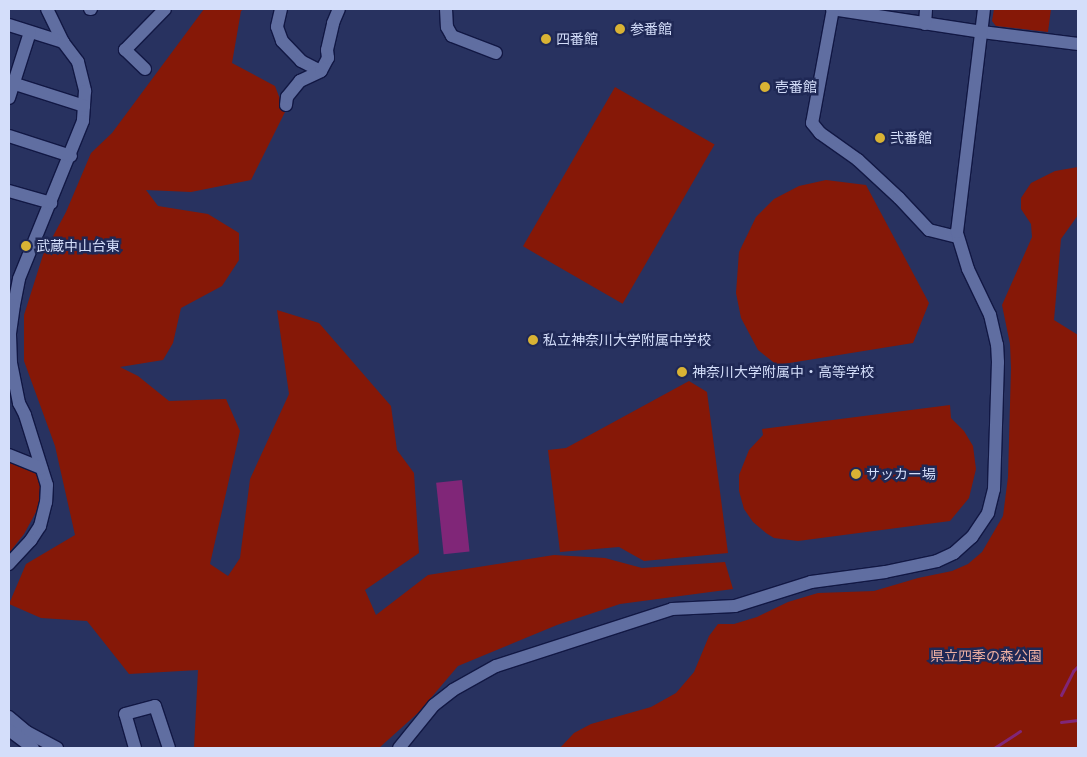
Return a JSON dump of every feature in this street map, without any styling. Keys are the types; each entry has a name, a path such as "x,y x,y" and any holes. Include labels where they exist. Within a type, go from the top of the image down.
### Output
{"street":[{"path":"9,564 31,540 44,514 47,485 25,415 14,399 9,335 14,276 51,204 83,121 84,91 78,62 63,42 47,9"},
{"path":"145,68 125,50 165,9"},
{"path":"281,9 277,27 282,41 301,61 321,72"},
{"path":"286,105 287,97 300,81 321,72 328,58 327,50 333,23 339,9"},
{"path":"446,9 447,27 452,36 496,53"},
{"path":"957,237 929,230 899,198 858,160 820,132 812,123 832,9 925,24 1078,44"},
{"path":"925,24 926,9"},
{"path":"399,748 434,705 453,690 496,666 672,609 735,606 811,582 885,572 937,560 954,553 972,537 988,513 994,490 998,362 997,346 990,315 968,269 957,237 959,207 984,9"},
{"path":"9,25 63,42"},
{"path":"9,98 11,83 30,32"},
{"path":"11,83 84,106"},
{"path":"9,136 70,156"},
{"path":"9,191 51,204"},
{"path":"9,455 42,468"},
{"path":"135,748 125,714 155,706 169,748"},
{"path":"9,717 27,732 57,748"},
{"path":"9,730 33,748"}],"green space":[{"path":"204,9 244,9 241,11 232,63 275,86 285,112 251,180 191,192 146,190 158,206 208,214 239,233 239,260 222,286 181,308 173,343 163,360 120,367 138,376 169,401 226,399 240,431 210,564 228,576 240,558 250,479 289,394 277,310 319,323 391,406 397,450 414,473 419,553 365,590 376,615 428,575 554,555 605,558 642,568 725,562 733,589 620,604 557,625 458,666 419,712 379,748 194,748 198,670 129,674 87,621 41,618 9,604 26,564 75,535 55,446 24,361 24,315 43,255 66,212 91,153 112,133"},
{"path":"994,9 1051,9 1048,32 996,26 992,21"},
{"path":"615,87 715,144 623,304 523,246"},
{"name":"県立四季の森公園","path":"1078,167 1078,215 1061,239 1054,320 1078,335 1078,748 560,748 574,733 591,724 651,707 676,693 694,672 709,636 718,624 734,624 757,617 788,602 818,593 874,591 918,578 952,571 968,564 982,552 1003,516 1008,477 1011,368 1010,344 1002,305 1032,237 1031,224 1021,209 1021,198 1031,183 1055,171"},
{"path":"826,180 866,185 929,303 913,343 777,365 758,350 741,318 736,293 739,252 756,217 774,199 799,186"},
{"path":"689,381 707,392 728,553 644,561 619,547 560,552 548,450 566,448"},
{"path":"950,405 951,418 964,431 973,446 976,469 969,498 950,521 798,541 774,538 753,522 744,509 739,491 739,475 749,450 763,435 762,429"},
{"path":"9,462 39,473 42,485 42,501 24,534 9,553"}],"shaded area":[{"path":"462,480 470,552 444,554 436,483"}],"waterway":[{"path":"1061,695 1073,671 1078,666"},
{"path":"1061,722 1078,720"},
{"path":"994,748 1020,731"}],"place":[{"name":"参番館","path":"620,29"},
{"name":"四番館","path":"546,39"},
{"name":"壱番館","path":"765,87"},
{"name":"弐番館","path":"880,138"},
{"name":"武蔵中山台東","path":"26,246"},
{"name":"私立神奈川大学附属中学校","path":"533,340"},
{"name":"神奈川大学附属中・高等学校","path":"682,372"},
{"name":"サッカー場","path":"856,474"}]}
